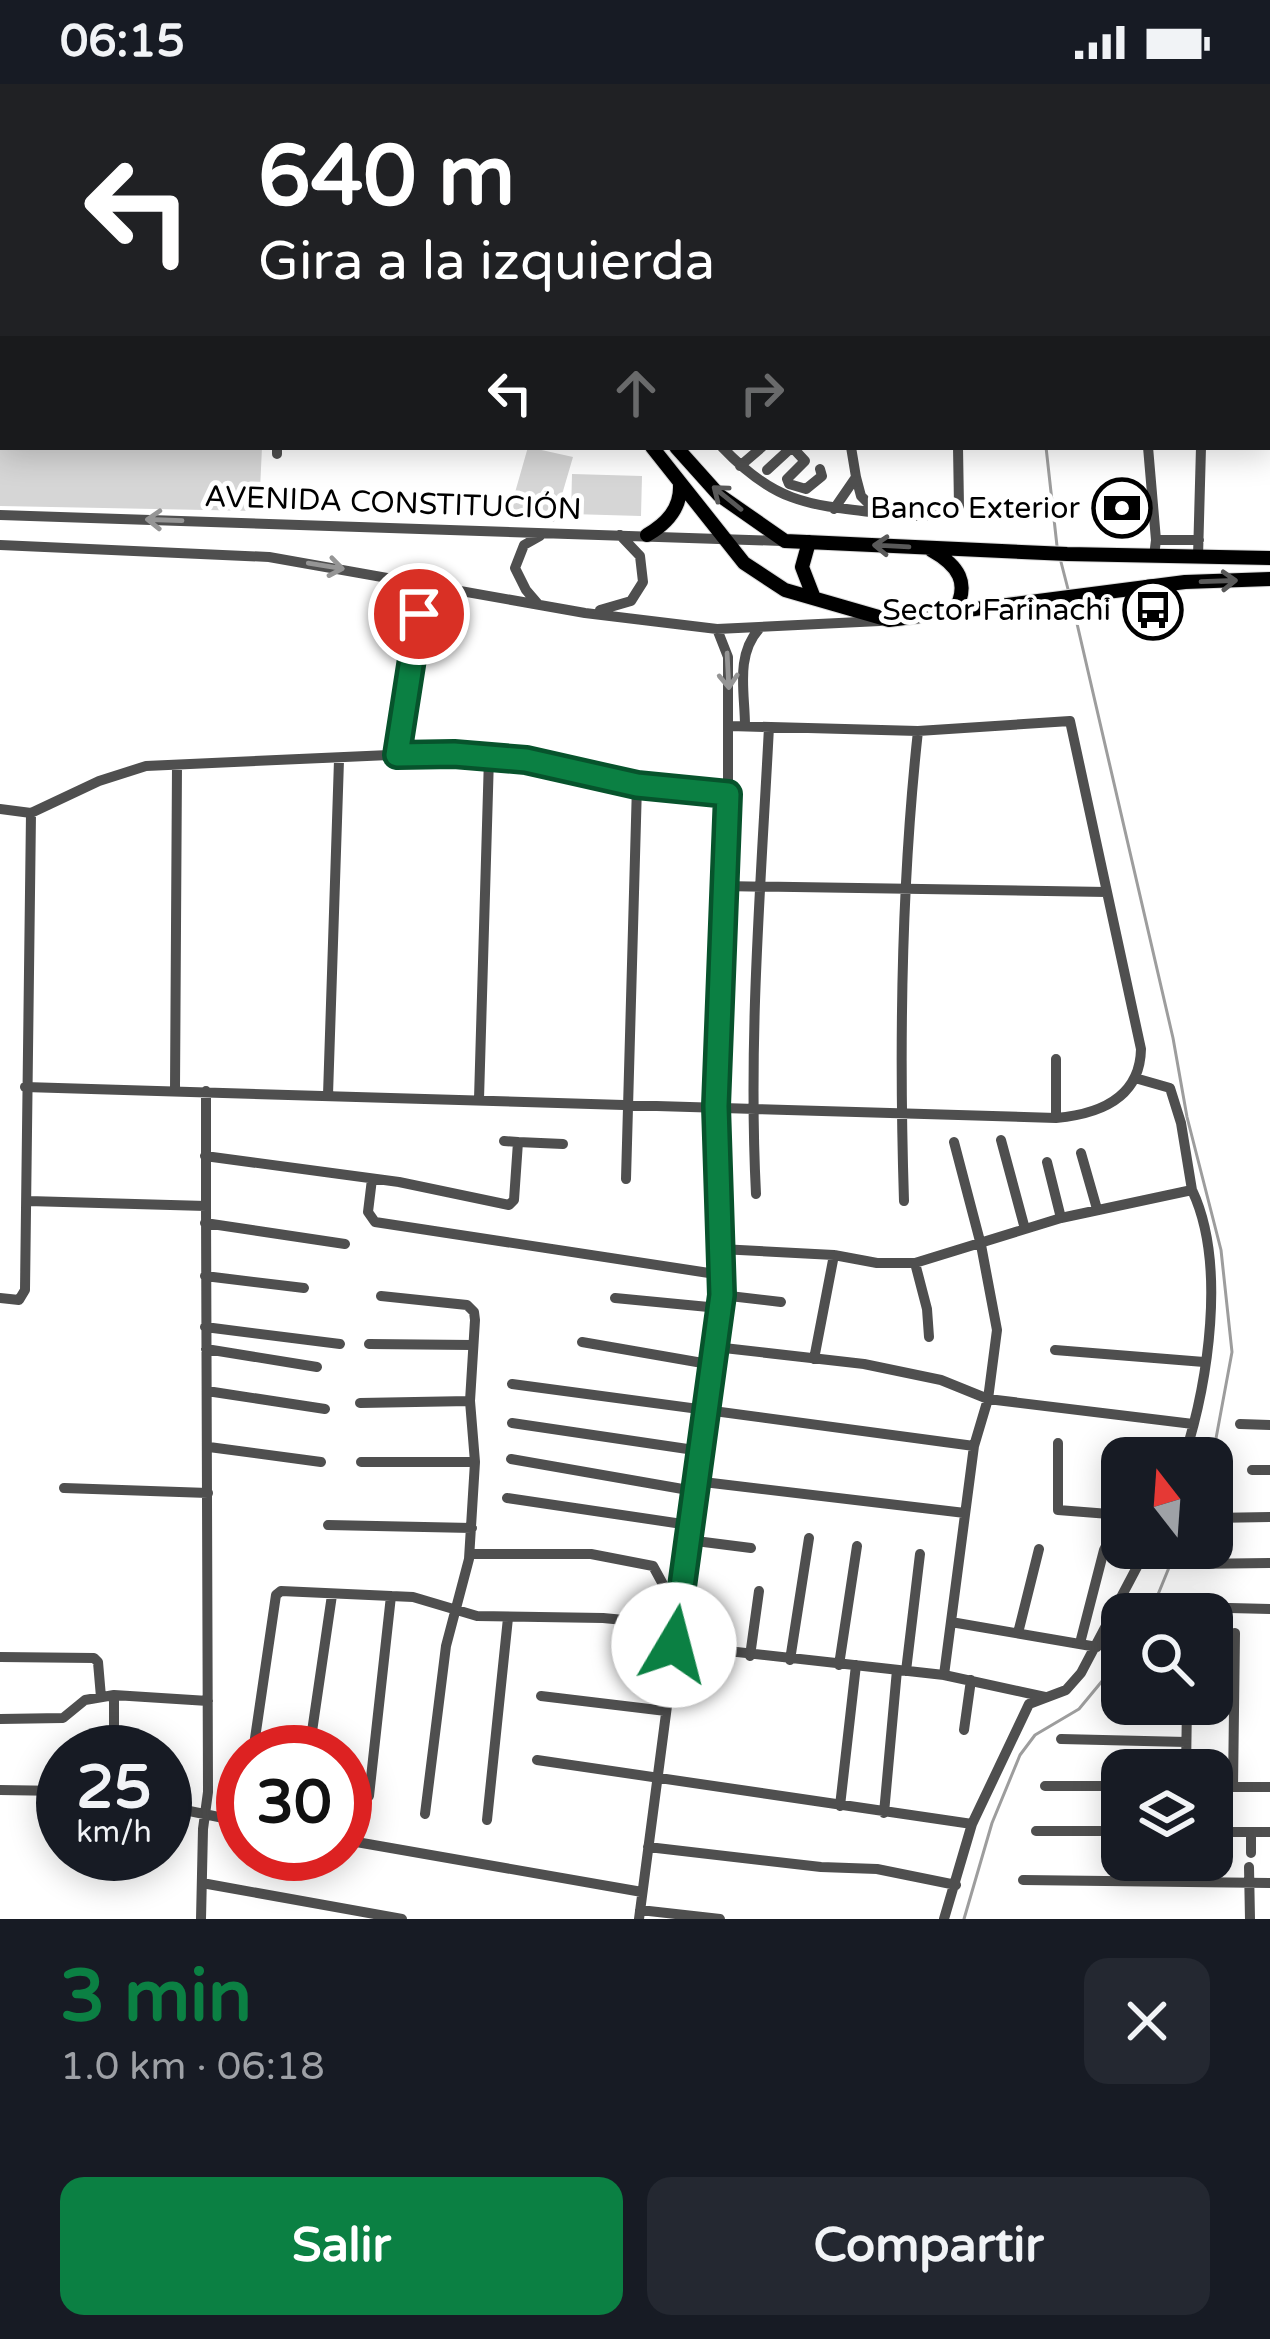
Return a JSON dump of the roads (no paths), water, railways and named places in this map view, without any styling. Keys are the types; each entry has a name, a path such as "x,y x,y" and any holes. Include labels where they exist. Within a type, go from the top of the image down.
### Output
{"main road":[{"path":"654,450 744,563 785,590 889,620 1186,582 1270,579"},
{"path":"679,450 719,495 785,541 1067,554 1155,548 1198,557 1270,558"},
{"path":"647,535 669,519 681,494 680,485"},
{"path":"809,542 802,567 816,601"},
{"path":"929,548 955,564 962,578 954,612"}],"street":[{"path":"725,450 765,485 818,508 878,513 955,512 959,506 958,450"},
{"path":"740,466 759,450"},
{"path":"767,470 789,450"},
{"path":"795,450 806,461 788,479 789,484 806,489 822,476 820,469"},
{"path":"852,450 861,496 878,513"},
{"path":"1148,450 1155,548 1199,540"},
{"path":"1198,557 1201,450"},
{"path":"833,509 856,477"},
{"name":"AVENIDA CONSTITUCIÓN","path":"0,514 785,541"},
{"path":"538,604 515,568 524,545 549,533"},
{"path":"585,613 620,606 640,592 640,556 620,535"},
{"name":"AVENIDA CONSTITUCIÓN","path":"0,545 268,557 585,613 717,629 889,620"},
{"path":"397,755 425,582"},
{"path":"717,629 728,658 729,720 716,1106 722,1275 709,1412 694,1486 639,1915 720,1919"},
{"path":"745,720 744,657 759,629"},
{"path":"26,1087 1056,1118 1106,1107 1128,1091 1141,1049 1070,722 918,731 769,727 729,720"},
{"path":"756,1194 752,1107 758,887 769,727"},
{"path":"904,1201 901,1111 907,890 918,731"},
{"path":"2,814 31,813 119,772 177,764 397,755 526,760 637,785 728,794"},
{"path":"478,1099 489,758"},
{"path":"328,1095 339,760"},
{"path":"175,1090 177,764"},
{"path":"626,1179 637,785"},
{"path":"0,1298 19,1300 23,1296 31,813"},
{"path":"722,886 1107,892"},
{"path":"1056,1059 1056,1118"},
{"path":"1135,1078 1169,1088 1181,1123 1210,1269 1204,1362 1190,1437"},
{"path":"201,1919 208,1701 206,1091"},
{"path":"1001,1140 1025,1229"},
{"path":"206,1156 373,1179 509,1205 514,1200 511,1142 563,1144"},
{"path":"944,1675 974,1446 988,1399 997,1330 953,1142"},
{"path":"1081,1154 1097,1209"},
{"path":"1046,1162 1061,1218"},
{"path":"373,1179 368,1212 375,1222 722,1275"},
{"path":"720,1249 915,1263 1061,1218 1192,1190"},
{"path":"28,1201 206,1207"},
{"path":"205,1223 346,1244"},
{"path":"814,1358 834,1255"},
{"path":"915,1263 929,1337"},
{"path":"205,1276 304,1288"},
{"path":"381,1296 467,1305 474,1312 470,1554 446,1646 425,1814"},
{"path":"615,1298 781,1302"},
{"path":"206,1327 340,1344"},
{"path":"581,1342 714,1365"},
{"path":"368,1344 472,1345"},
{"path":"715,1347 925,1376 988,1399 1193,1424"},
{"path":"206,1349 317,1367"},
{"path":"1055,1350 1204,1362"},
{"path":"512,1384 974,1446"},
{"path":"207,1391 325,1409"},
{"path":"360,1403 470,1401"},
{"path":"512,1423 701,1451"},
{"path":"1240,1424 1270,1425"},
{"path":"1058,1443 1058,1510 1101,1513"},
{"path":"209,1447 321,1462"},
{"path":"511,1459 694,1486 965,1513"},
{"path":"361,1462 475,1462"},
{"path":"1252,1470 1270,1470"},
{"path":"64,1488 208,1493"},
{"path":"507,1498 689,1525"},
{"path":"1233,1518 1270,1517"},
{"path":"328,1525 472,1528"},
{"path":"790,1660 808,1538"},
{"path":"688,1540 751,1548"},
{"path":"839,1665 857,1546"},
{"path":"1018,1633 1040,1549"},
{"path":"470,1554 591,1554 652,1566 665,1588 652,1622"},
{"path":"884,1813 920,1554"},
{"path":"1080,1643 1101,1562"},
{"path":"1233,1563 1270,1563"},
{"path":"944,1919 972,1824 1029,1704 1066,1690 1097,1647 1136,1569"},
{"path":"257,1725 276,1595 281,1592 430,1599 455,1610 508,1618 603,1618 677,1625"},
{"path":"750,1656 759,1592"},
{"path":"313,1725 332,1595"},
{"path":"372,1769 391,1596"},
{"path":"1233,1608 1270,1609"},
{"path":"487,1820 508,1618"},
{"path":"951,1622 1097,1647"},
{"path":"1235,1633 1233,1787 1270,1787"},
{"path":"674,1645 944,1675 1048,1698"},
{"path":"0,1657 94,1658 111,1725"},
{"path":"840,1806 856,1665"},
{"path":"964,1730 971,1681"},
{"path":"0,1719 63,1718 80,1702 107,1696 208,1701"},
{"path":"541,1696 666,1711"},
{"path":"1186,1725 1186,1749"},
{"path":"1061,1739 1186,1742"},
{"path":"537,1760 972,1824"},
{"path":"1045,1786 1101,1786"},
{"path":"0,1790 36,1791"},
{"path":"192,1812 216,1817"},
{"path":"1036,1831 1101,1831"},
{"path":"1233,1832 1270,1832"},
{"path":"1251,1832 1251,1853"},
{"path":"372,1845 642,1892"},
{"path":"648,1846 877,1869 956,1885"},
{"path":"1249,1867 1250,1919"},
{"path":"1023,1880 1270,1883"},
{"path":"202,1883 402,1919"}],"waterway":[{"path":"1046,450 1057,546"},
{"path":"1061,562 1069,593"},
{"path":"1072,602 1221,1250 1232,1352 1216,1437"},
{"path":"1159,1593 1168,1569"},
{"path":"964,1919 992,1823 1020,1755 1035,1735 1079,1709 1101,1682"}],"place":[{"name":"Banco Exterior","path":"1122,508"},
{"name":"Sector Farinachi","path":"1153,610"}]}
